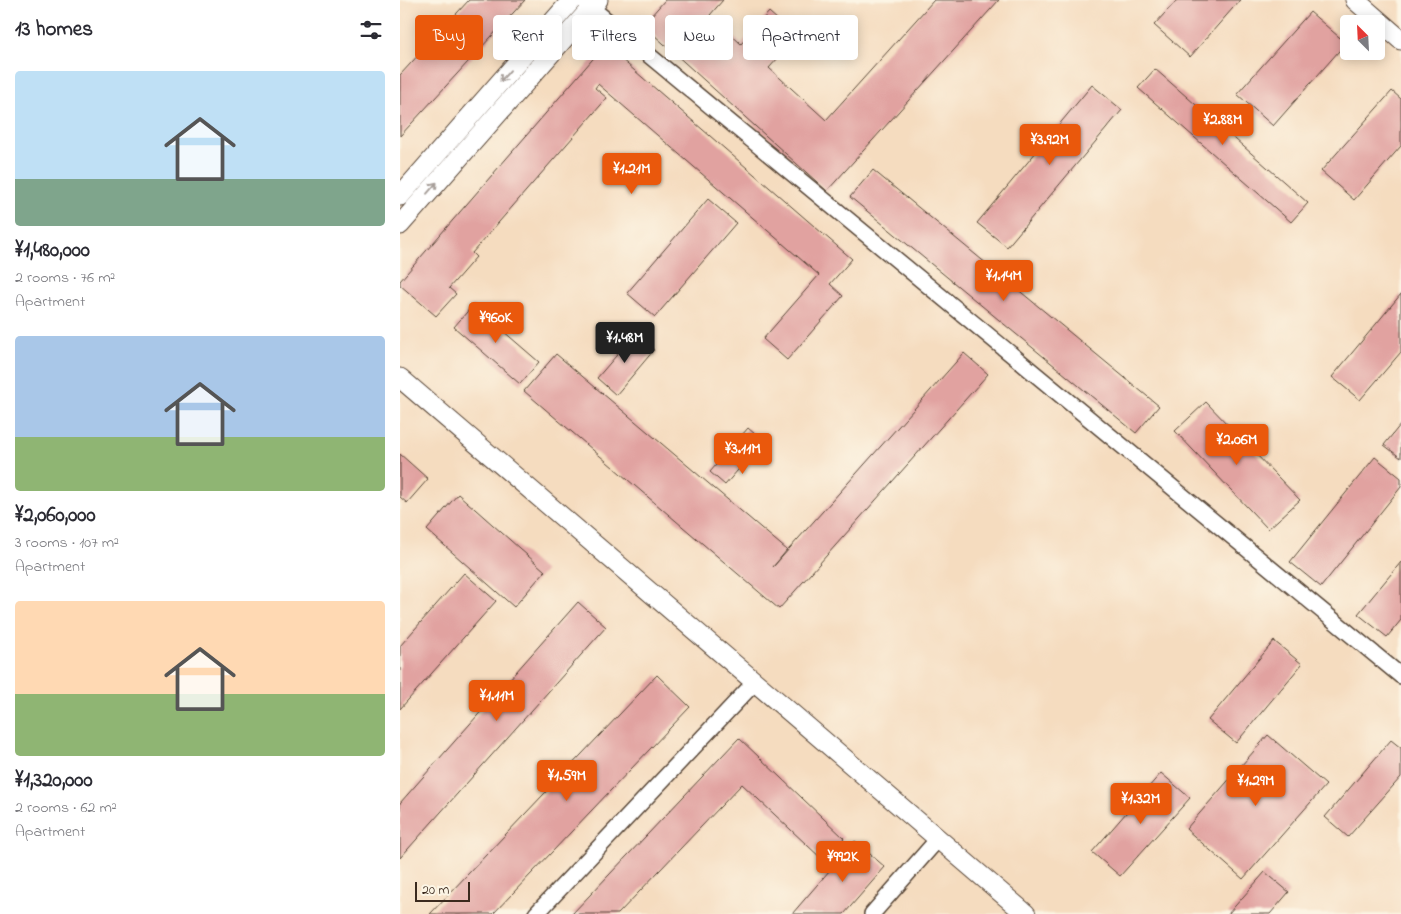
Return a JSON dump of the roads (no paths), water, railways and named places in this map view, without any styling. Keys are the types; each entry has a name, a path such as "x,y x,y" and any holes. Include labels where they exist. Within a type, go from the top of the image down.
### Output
{"street":[{"path":"400,196 572,0"},
{"path":"1355,0 1401,40"},
{"path":"400,225 590,3 1401,676"},
{"path":"400,378 1026,914"},
{"path":"536,914 755,682"},
{"path":"872,914 938,838"}]}
